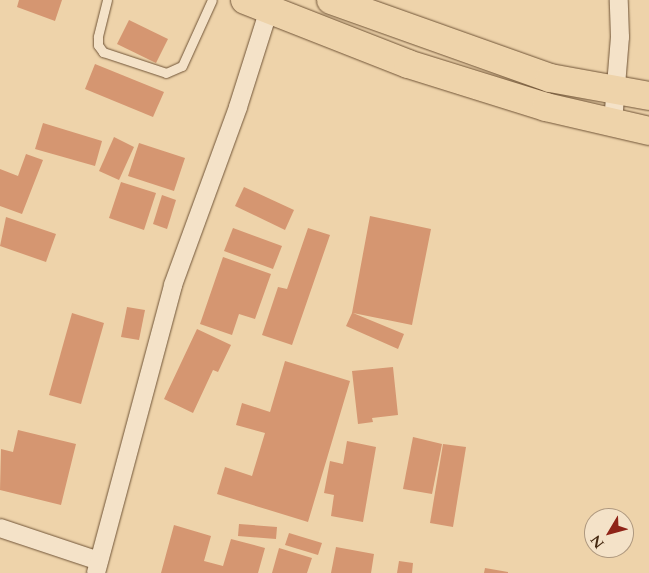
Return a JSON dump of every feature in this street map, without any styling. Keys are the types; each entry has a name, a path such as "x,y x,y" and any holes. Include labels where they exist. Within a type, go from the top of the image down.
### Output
{"main road":[{"path":"331,0 422,35 550,78 649,96"},
{"path":"262,3 408,64 546,107 649,131"}],"street":[{"path":"613,122 614,89 620,36 619,0"},
{"path":"0,528 97,567 173,284 238,107 262,3"}],"lane":[{"path":"107,0 98,37 98,45 103,52 166,73 182,66 212,0"}],"building":[{"path":"19,0 62,0 55,21 17,7"},
{"path":"129,20 168,39 156,63 117,44"},
{"path":"95,64 164,92 153,117 85,89"},
{"path":"43,123 102,141 95,166 35,149"},
{"path":"114,137 134,147 119,180 99,171"},
{"path":"139,143 185,158 174,191 128,176"},
{"path":"26,154 43,160 22,214 0,206 0,169 18,176"},
{"path":"121,182 156,193 144,230 109,218"},
{"path":"244,187 294,210 285,230 235,206"},
{"path":"162,195 176,200 167,229 153,224"},
{"path":"370,216 431,229 412,325 353,313 404,334 398,349 346,326 352,313"},
{"path":"6,217 56,234 46,262 0,246"},
{"path":"233,228 282,246 273,269 224,251"},
{"path":"308,228 330,235 292,345 262,335 278,287 287,289"},
{"path":"223,257 271,274 255,319 239,314 232,335 200,324"},
{"path":"127,307 145,310 139,340 121,337"},
{"path":"72,313 104,323 81,404 49,395"},
{"path":"197,329 231,345 218,372 213,370 193,413 164,399"},
{"path":"285,361 350,381 308,522 217,494 225,467 252,476 265,433 236,425 242,403 270,412"},
{"path":"393,367 398,415 372,418 373,422 358,424 352,371"},
{"path":"18,430 76,444 61,505 0,490 1,449 13,452"},
{"path":"413,437 442,444 432,494 403,489"},
{"path":"347,441 376,447 363,522 331,516 334,495 324,493 330,461 343,464"},
{"path":"443,444 466,447 453,527 430,523"},
{"path":"239,524 277,527 276,539 238,536"},
{"path":"174,525 211,536 204,561 223,566 231,539 265,548 258,573 161,573"},
{"path":"289,533 322,543 318,555 285,545"},
{"path":"336,547 374,554 371,573 331,573"},
{"path":"279,548 312,558 307,573 272,573"},
{"path":"399,561 413,563 412,573 397,573"},
{"path":"485,568 508,572 508,573 484,573"}]}
